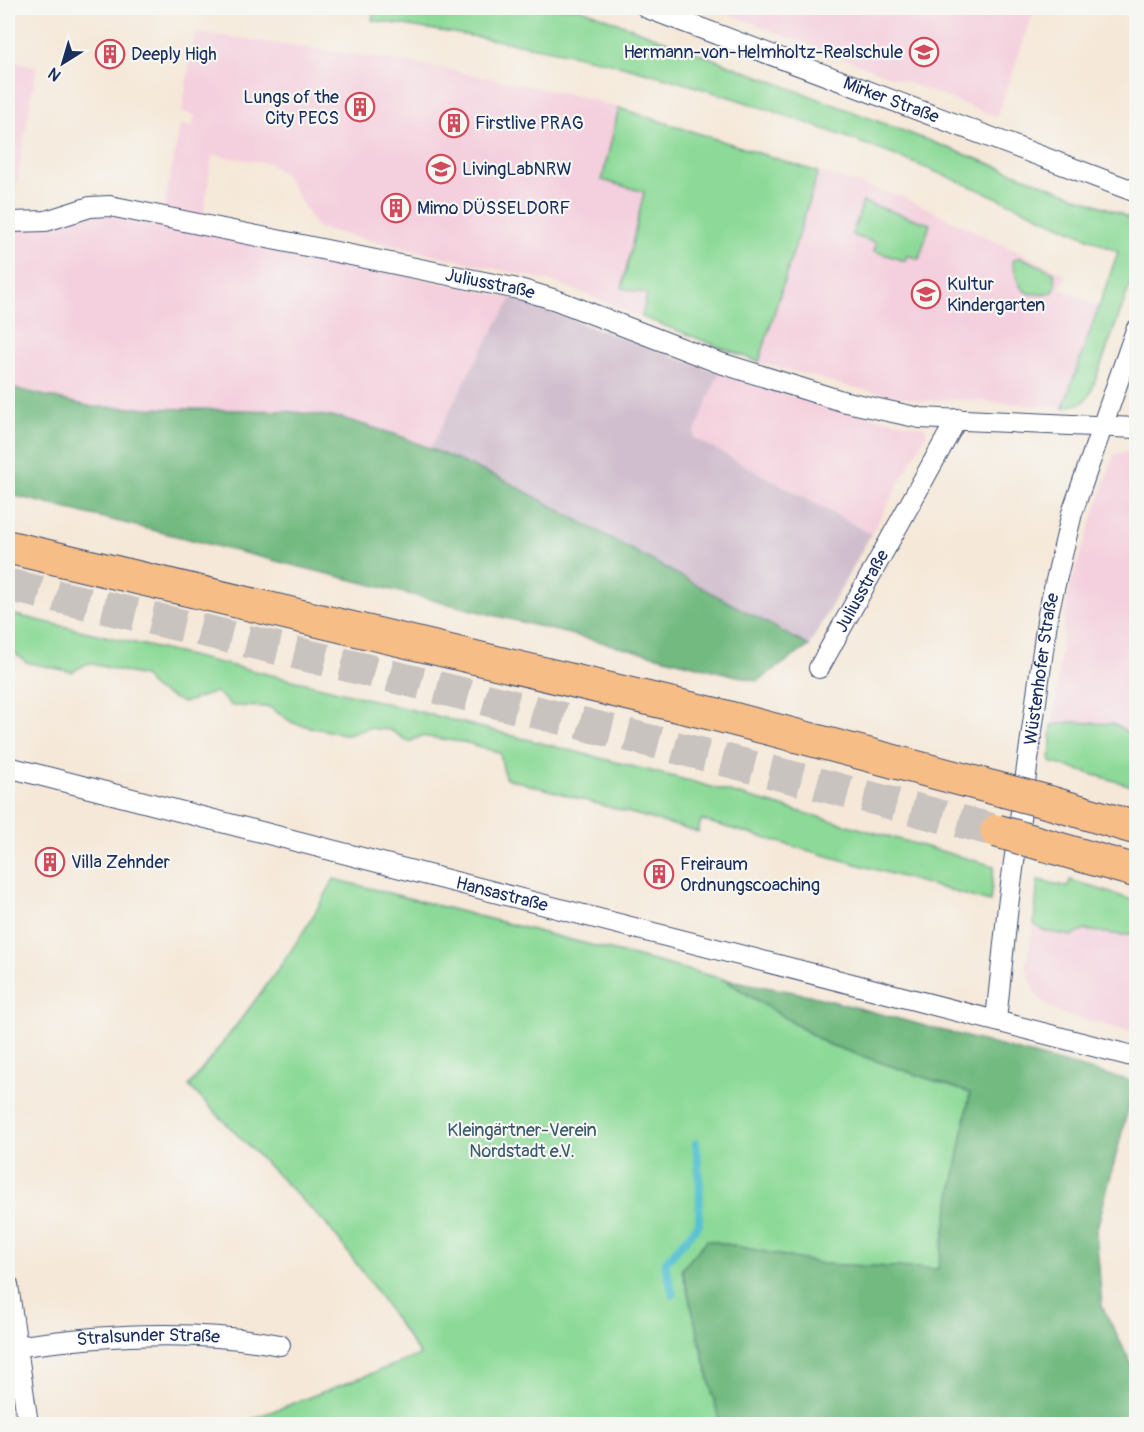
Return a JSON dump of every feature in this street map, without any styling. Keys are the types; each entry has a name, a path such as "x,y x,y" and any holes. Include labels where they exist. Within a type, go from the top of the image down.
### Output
{"highway":[{"path":"8,547 718,715 1048,802 1137,828"},
{"path":"997,831 1137,871"}],"street":[{"name":"Mirker Straße","path":"647,8 1137,192"},
{"name":"Juliusstraße","path":"11,222 46,220 90,207 110,206 523,290 768,380 842,401 920,418 1137,428"},
{"name":"Wüstenhofer Straße","path":"996,1020 1008,906 1048,614 1072,513 1137,330"},
{"name":"Juliusstraße","path":"819,668 957,419"},
{"name":"Hansastraße","path":"8,767 1137,1057"},
{"path":"8,1285 12,1347 28,1425"},
{"name":"Stralsunder Straße","path":"12,1347 141,1336 245,1338 280,1345"}],"shaded area":[{"name":"Hermann-von-Helmholtz-Realschule","path":"713,8 1035,8 997,117"},
{"name":"LivingLabNRW","path":"195,32 421,64 586,98 619,108 602,180 644,191 634,233 647,294 642,317 558,283 317,228 285,175 269,163 212,155 203,218 164,209 180,125 193,127 195,115 182,112"},
{"path":"8,61 37,66 9,228 112,212 512,298 472,367 430,449 342,418 285,411 92,407 8,387"},
{"name":"Kultur Kindergarten","path":"818,172 903,197 1067,275 1060,288 1100,308 1063,408 959,399 924,401 855,388 759,362"},
{"path":"512,298 719,373 693,437 871,534 809,646 502,479 430,449 472,367"},
{"path":"719,373 820,406 924,427 927,433 871,534 693,437"},
{"path":"1136,449 1136,736 1113,724 1052,725 1068,592 1114,455"},
{"path":"1034,924 1044,931 1072,936 1085,930 1122,935 1136,933 1136,1033 1063,1014 1048,1006 1035,993 1026,965"}],"green space":[{"path":"374,8 579,8 1117,212 1136,222 1136,269 1091,392 1084,402 1063,408 1118,252 939,173 755,105 598,60 502,41 372,20"},
{"path":"619,108 818,172 759,362 642,317 647,294 622,288 644,192 602,180"},
{"path":"863,202 930,224 919,259 907,255 905,261 874,251 876,243 852,235"},
{"path":"1020,257 1054,272 1056,285 1053,292 1028,293 1020,286 1012,261"},
{"path":"8,387 92,407 285,411 342,418 400,436 502,479 809,646 757,681 8,494"},
{"path":"11,614 326,688 690,781 994,866 990,902 701,820 698,832 505,778 500,753 468,743 421,736 409,742 390,730 369,728 348,735 293,723 269,707 232,706 216,692 183,703 154,689 143,676 88,663 72,672 26,662 9,648"},
{"path":"1072,722 1113,724 1136,736 1136,787 1050,762 1052,725"},
{"name":"Kleingärtner-Verein Nordstadt e.V.","path":"334,879 723,979 827,1044 970,1093 938,1269 822,1264 708,1240 682,1269 720,1424 239,1424 420,1355 328,1226 189,1086 285,960"},
{"path":"1038,880 1068,887 1070,880 1136,901 1136,933 1122,935 1085,930 1072,936 1044,931 1034,924"},
{"path":"723,979 809,995 1135,1082 1096,1232 1102,1306 1136,1373 1136,1424 720,1424 682,1269 707,1240 822,1264 938,1269 970,1093 827,1044"}],"waterway":[{"path":"673,1294 665,1263 699,1224 700,1186 696,1143"}],"tunnel":[{"path":"8,585 503,704 997,831"}],"place":[{"name":"Hermann-von-Helmholtz-Realschule","path":"924,52"},
{"name":"Deeply High","path":"110,54"},
{"name":"Lungs of the City PECS","path":"360,107"},
{"name":"Firstlive PRAG","path":"454,123"},
{"name":"LivingLabNRW","path":"441,169"},
{"name":"Mimo DÜSSELDORF","path":"396,208"},
{"name":"Kultur Kindergarten","path":"926,294"},
{"name":"Villa Zehnder","path":"50,862"},
{"name":"Freiraum Ordnungscoaching","path":"659,874"}]}
